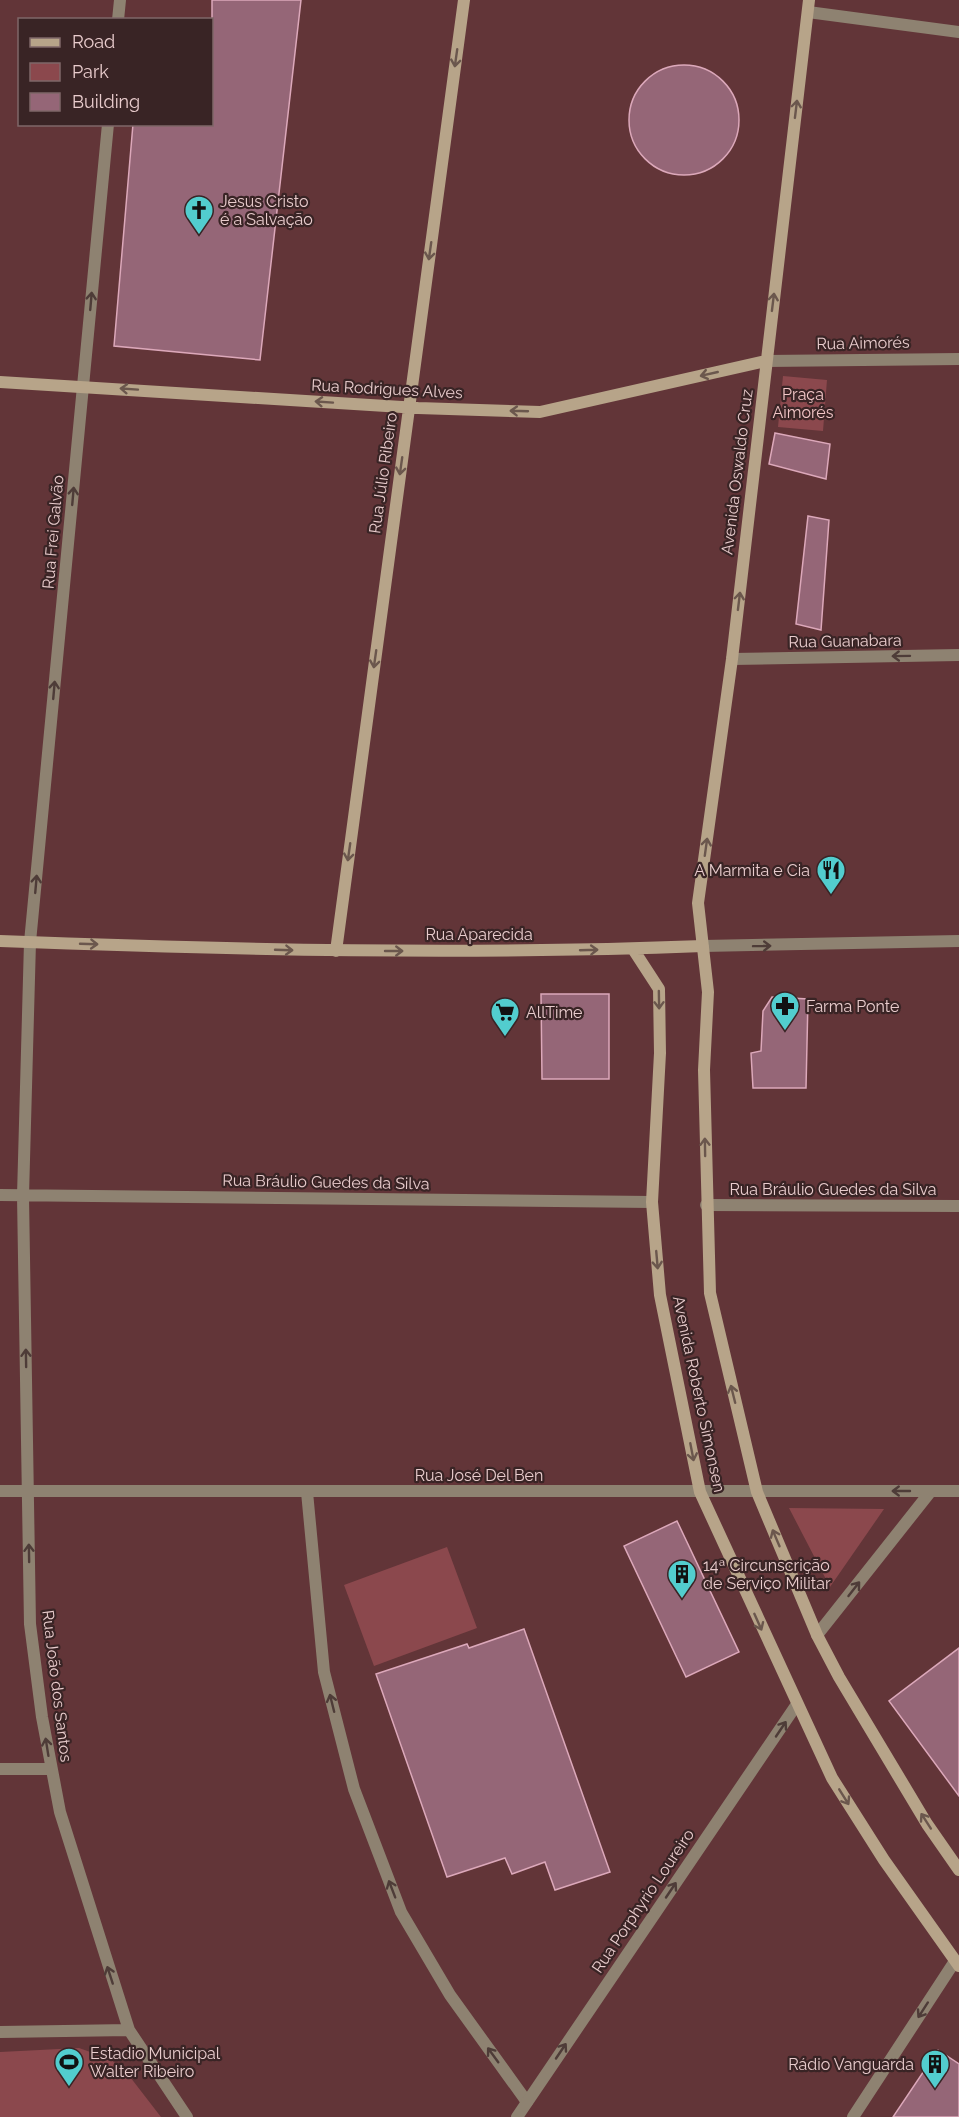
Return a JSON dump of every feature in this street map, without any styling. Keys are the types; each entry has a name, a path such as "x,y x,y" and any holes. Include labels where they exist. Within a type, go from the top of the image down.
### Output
{"main road":[{"name":"Rua Júlio Ribeiro","path":"336,951 464,0"},
{"name":"Avenida Oswaldo Cruz","path":"703,946 698,903 732,659 808,6"},
{"name":"Rua Rodrigues Alves","path":"0,382 409,408 540,412 766,361"},
{"name":"Rua Aparecida","path":"0,941 336,951 633,949 703,946"},
{"name":"Avenida Roberto Simonsen","path":"703,946 708,992 704,1070 710,1293 757,1492 818,1635 839,1677 927,1824 959,1870"},
{"name":"Avenida Roberto Simonsen","path":"633,949 658,989 660,1053 652,1202 660,1294 700,1492 832,1778 884,1860 957,1964"}],"street":[{"path":"118,18 120,0"},
{"path":"808,6 959,32"},
{"name":"Rua Frei Galvão","path":"30,942 108,126"},
{"name":"Rua Aimorés","path":"766,361 959,359"},
{"name":"Rua Guanabara","path":"732,659 959,655"},
{"name":"Rua Aparecida","path":"703,946 959,941"},
{"name":"Rua João dos Santos","path":"30,942 23,1196 30,1624 51,1769 63,1824 129,2030 187,2117"},
{"name":"Rua Bráulio Guedes da Silva","path":"0,1195 652,1202"},
{"name":"Rua Bráulio Guedes da Silva","path":"706,1205 959,1206"},
{"name":"Rua José Del Ben","path":"0,1491 959,1491"},
{"path":"818,1635 931,1491"},
{"path":"307,1492 324,1672 354,1789 401,1912 450,1995 527,2102"},
{"name":"Rua Porphyrio Loureiro","path":"517,2117 797,1704"},
{"path":"0,1768 51,1769"},
{"path":"852,2117 957,1964"},
{"path":"0,2032 129,2030"}],"green space":[{"name":"Praça Aimorés","path":"783,376 827,380 823,431 778,427"},
{"path":"789,1508 884,1509 830,1587"},
{"path":"447,1547 477,1628 374,1666 344,1585"},
{"name":"Estadio Municipal Walter Ribeiro","path":"79,2048 110,2059 127,2073 161,2117 0,2117 0,2052"}],"building":[{"name":"Jesus Cristo é a Salvação","path":"212,0 301,0 260,360 114,346 133,126 213,126"},
{"path":"684,65 705,69 723,81 735,99 739,120 735,141 723,159 705,171 684,175 663,171 645,159 633,141 629,120 633,99 645,81 663,69"},
{"path":"775,433 830,444 826,479 769,464"},
{"path":"808,516 829,520 821,630 796,624"},
{"path":"541,994 609,994 609,1079 542,1079"},
{"name":"Farma Ponte","path":"772,997 808,999 806,1088 753,1088 751,1053 761,1051 763,1011"},
{"name":"14ª Circunscrição de Serviço Militar","path":"677,1521 739,1652 686,1677 624,1546"},
{"path":"524,1629 610,1872 555,1890 545,1862 512,1874 505,1858 447,1877 376,1674 467,1644 469,1648"},
{"path":"959,1648 959,1796 889,1701"},
{"name":"Rádio Vanguarda","path":"938,2050 959,2064 959,2117 893,2117"}],"place":[{"name":"Jesus Cristo é a Salvação","path":"199,236"},
{"name":"A Marmita e Cia","path":"831,896"},
{"name":"Farma Ponte","path":"785,1032"},
{"name":"AllTime","path":"505,1038"},
{"name":"14ª Circunscrição de Serviço Militar","path":"682,1600"},
{"name":"Estadio Municipal Walter Ribeiro","path":"69,2088"},
{"name":"Rádio Vanguarda","path":"935,2090"}]}
